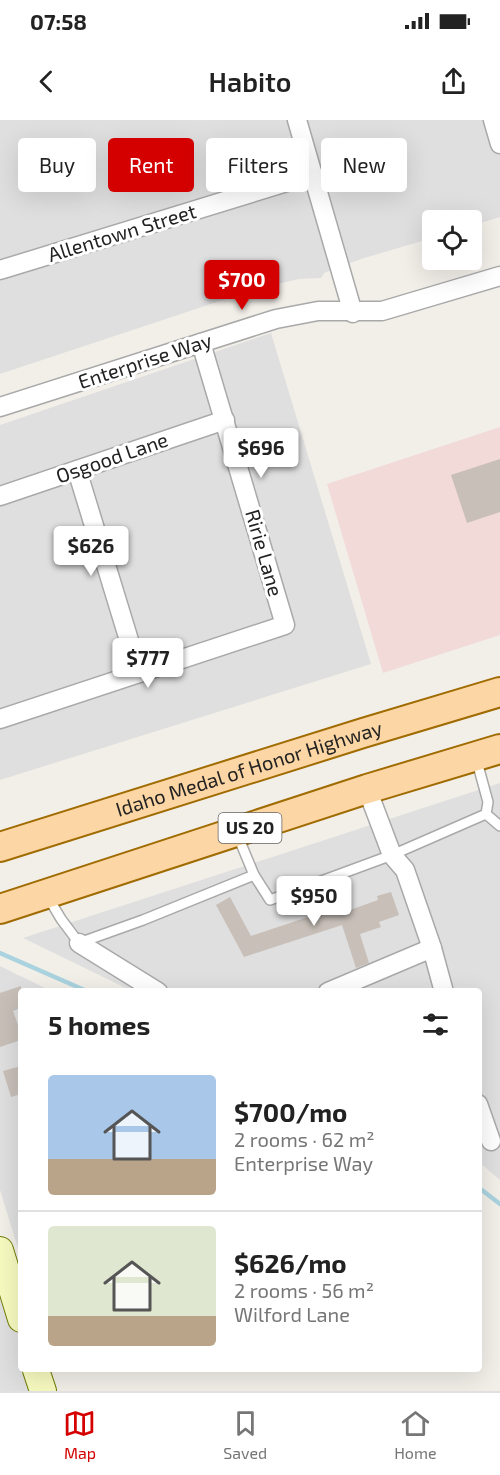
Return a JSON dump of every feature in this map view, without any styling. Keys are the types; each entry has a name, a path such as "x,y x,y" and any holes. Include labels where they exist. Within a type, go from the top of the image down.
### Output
{"main road":[{"name":"Idaho Medal of Honor Highway","path":"0,847 363,732 500,692"},
{"name":"US 20","path":"0,909 367,789 488,752"}],"street":[{"path":"297,120 353,312"},
{"path":"493,120 500,144"},
{"name":"Allentown Street","path":"0,270 313,174"},
{"name":"Enterprise Way","path":"0,407 276,319 318,311 382,311 500,276"},
{"name":"Ririe Lane","path":"139,673 285,625 201,343"},
{"name":"Osgood Lane","path":"0,496 225,420"},
{"path":"0,718 139,673 77,470"},
{"path":"367,789 392,855 405,870 432,948 443,988"},
{"path":"79,943 152,988"},
{"path":"347,988 366,984 432,948"},
{"path":"482,1116 490,1140"},
{"path":"2,1266 18,1311"},
{"path":"37,1372 43,1391"}],"lane":[{"path":"486,814 488,752"},
{"path":"486,814 500,826"},
{"path":"236,832 254,875 270,900 392,855 486,814"},
{"path":"46,894 79,943 254,875"}],"shaded area":[{"path":"0,120 500,120 500,217 482,223 482,210 422,210 422,241 361,259 324,273 321,278 299,279 256,289 0,374"},
{"path":"271,333 371,664 0,780 0,425"},
{"path":"500,427 500,635 383,673 327,484"},
{"path":"500,783 500,1180 482,1165 482,988 126,988 23,938"},
{"path":"0,966 45,988 18,988 18,1248 0,1190"},
{"path":"0,1250 18,1310 18,1372 37,1372 42,1391 0,1391"}],"building":[{"path":"500,459 500,512 467,523 451,475"},
{"path":"391,892 399,915 379,922 381,927 360,934 369,963 356,968 342,925 244,957 216,905 230,897 251,936 347,904 350,910 378,900 377,896"},
{"path":"21,986 18,988 18,1009 13,1011 18,1025 18,1041 0,1047 0,993"},
{"path":"18,1067 18,1095 11,1097 3,1071"}],"waterway":[{"path":"0,953 80,988"},
{"path":"482,1190 500,1204"}]}
